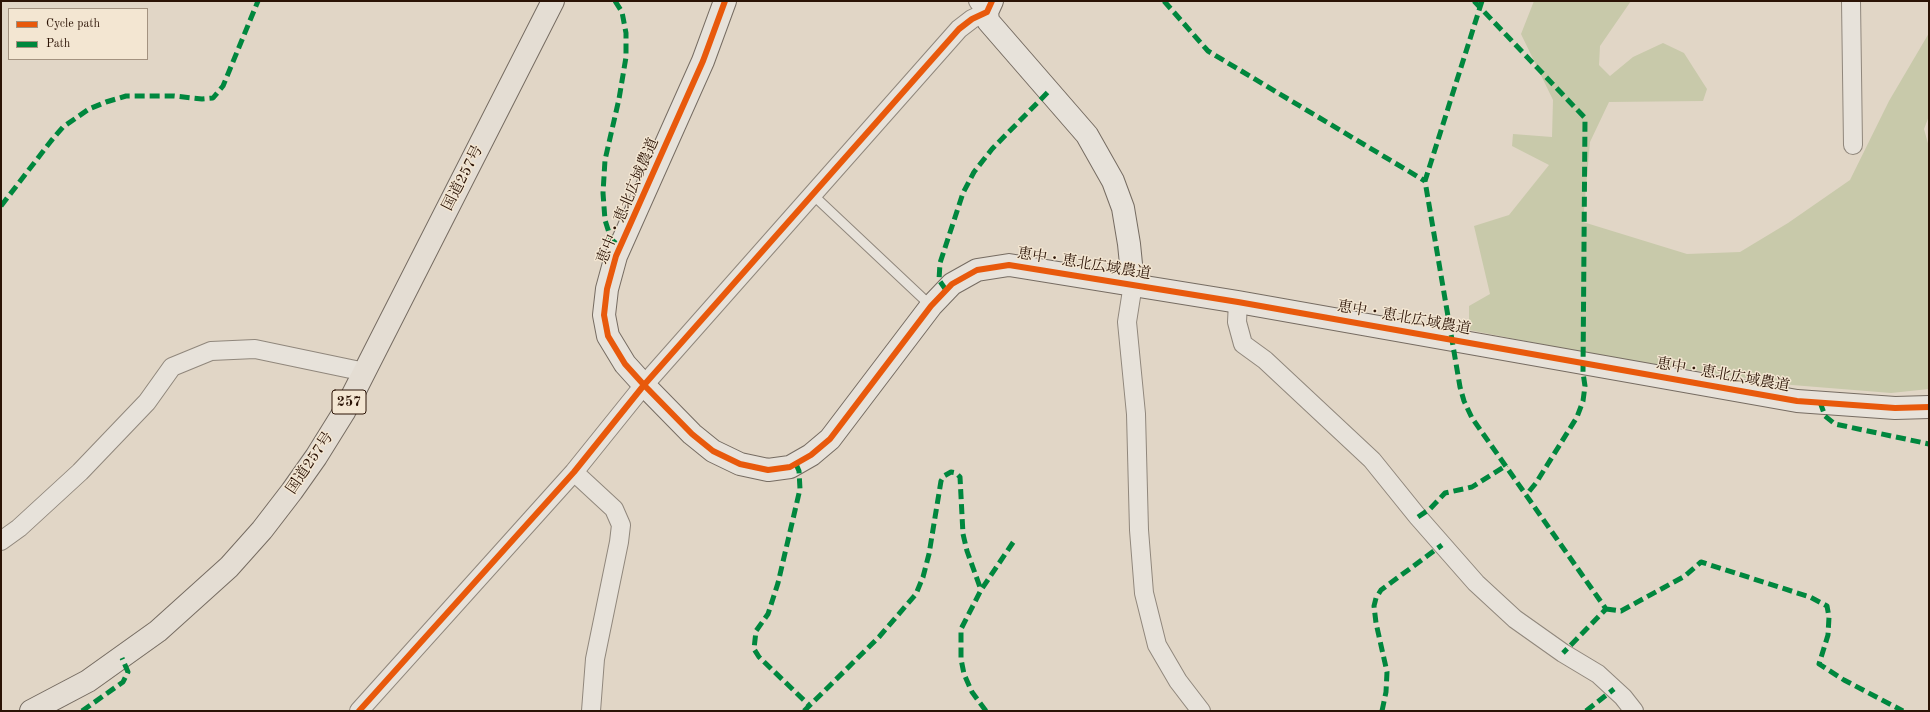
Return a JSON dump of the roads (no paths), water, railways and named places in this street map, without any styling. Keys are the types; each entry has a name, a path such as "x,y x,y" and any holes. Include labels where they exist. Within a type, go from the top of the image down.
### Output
{"highway":[{"name":"国道257号","path":"31,711 88,681 158,631 229,567 262,530 316,457 365,372 553,1"}],"street":[{"name":"恵中・恵北広域農道","path":"725,1 703,61 616,256 607,289 604,315 608,336 625,364 692,434 713,451 740,464 768,470 790,467 811,455 830,439 931,306 952,284 977,270 1009,265 1238,302 1797,401 1895,408 1929,407"},
{"path":"1851,1 1853,145"},
{"path":"359,711 574,472 644,384 812,194 959,29 972,19 985,5"},
{"path":"985,5 988,21 995,30 1087,136 1101,157 1113,181 1123,208 1129,244 1133,284 1127,322 1136,414 1139,530 1144,593 1157,645 1178,681 1201,711"},
{"path":"1238,302 1237,322 1243,344 1265,360 1372,460 1418,517 1476,583 1515,619 1563,653 1598,674 1623,697 1634,711"},
{"path":"1,541 19,528 80,472 147,402 172,367 211,351 255,349 365,372"},
{"path":"574,472 614,509 621,525 619,542 595,659 591,711"}],"lane":[{"path":"812,194 931,306"}]}
